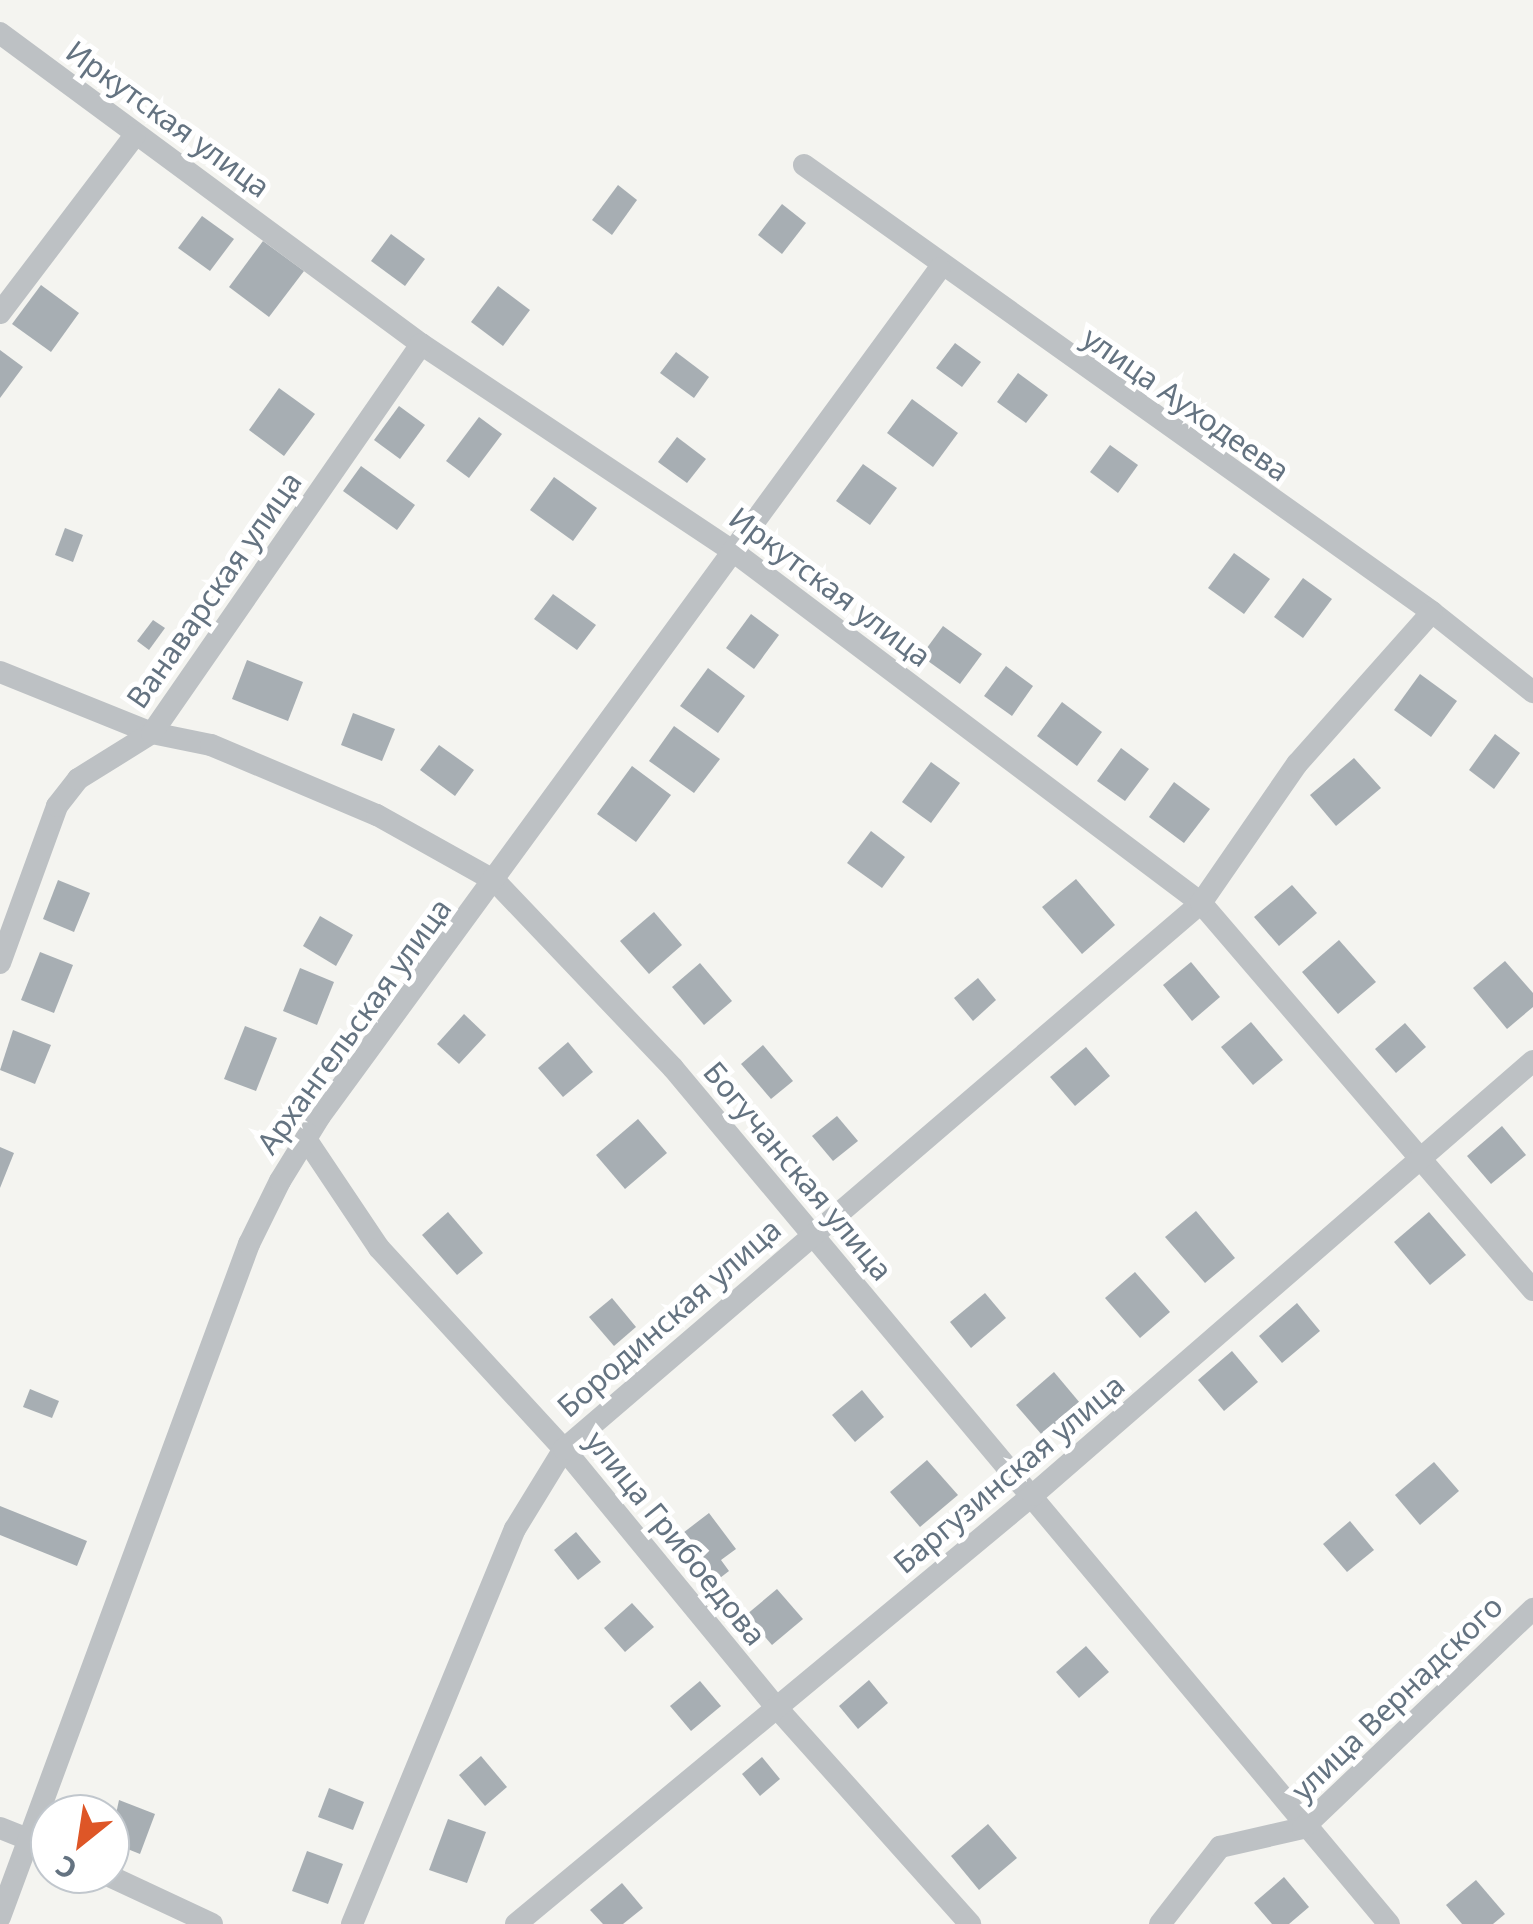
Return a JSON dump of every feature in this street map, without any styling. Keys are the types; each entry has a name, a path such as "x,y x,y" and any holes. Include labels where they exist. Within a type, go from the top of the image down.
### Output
{"street":[{"name":"Иркутская улица","path":"0,33 421,344 734,552 1201,903 1533,1290"},
{"path":"0,313 135,134"},
{"name":"улица Ауходеева","path":"804,166 940,268 1432,612 1533,692"},
{"name":"Архангельская улица","path":"57,1794 249,1244 306,1139 940,268"},
{"name":"Ванаварская улица","path":"0,963 57,806 78,779 152,734 421,344"},
{"name":"Бородинская улица","path":"352,1924 515,1530 564,1449 1201,903 1297,764 1432,612"},
{"name":"Богучанская улица","path":"0,672 152,734 212,745 378,815 495,881 672,1068 1033,1495 1303,1828 1389,1924"},
{"name":"Баргузинская улица","path":"516,1924 1033,1495 1533,1060"},
{"name":"улица Грибоедова","path":"306,1139 379,1248 564,1449 777,1708 970,1924"},
{"name":"улица Вернадского","path":"1160,1924 1220,1847 1303,1828 1533,1609"},
{"path":"0,1828 30,1839"},
{"name":"Архангельская улица","path":"0,1916 30,1861"},
{"path":"130,1886 212,1924"}],"building":[{"path":"618,185 637,200 612,235 592,220"},
{"path":"782,204 806,223 782,254 758,235"},
{"path":"202,216 234,239 210,271 178,248"},
{"path":"391,234 425,259 405,286 371,261"},
{"path":"263,241 304,271 269,317 229,287"},
{"path":"41,285 79,313 51,352 12,324"},
{"path":"498,286 530,310 503,346 471,322"},
{"path":"955,343 981,362 962,387 936,368"},
{"path":"0,350 23,367 0,398"},
{"path":"676,352 709,377 694,398 660,373"},
{"path":"1018,373 1048,395 1026,423 997,402"},
{"path":"279,388 315,414 284,456 249,430"},
{"path":"912,399 958,433 933,467 887,433"},
{"path":"399,406 425,425 400,459 374,440"},
{"path":"479,417 502,434 469,478 446,461"},
{"path":"677,437 706,459 687,483 658,462"},
{"path":"1110,445 1138,465 1118,493 1090,472"},
{"path":"863,464 897,488 870,525 836,501"},
{"path":"361,466 415,505 397,530 343,491"},
{"path":"554,477 597,508 573,541 530,510"},
{"path":"65,528 83,535 73,562 55,555"},
{"path":"1234,553 1270,579 1244,614 1208,588"},
{"path":"1303,578 1332,599 1303,638 1274,617"},
{"path":"553,594 596,625 577,650 534,619"},
{"path":"751,614 779,635 754,669 726,648"},
{"path":"153,620 165,628 149,650 137,641"},
{"path":"943,626 982,654 960,684 921,656"},
{"path":"247,660 303,682 288,721 232,699"},
{"path":"1006,666 1033,686 1012,716 984,696"},
{"path":"708,668 745,696 718,733 680,706"},
{"path":"1420,674 1457,701 1431,737 1394,710"},
{"path":"1062,702 1102,732 1077,766 1037,736"},
{"path":"353,713 395,729 382,761 341,745"},
{"path":"674,726 720,759 694,793 649,761"},
{"path":"1495,734 1520,753 1494,789 1469,770"},
{"path":"439,745 474,770 455,796 420,770"},
{"path":"1121,748 1149,769 1125,801 1097,781"},
{"path":"1354,758 1381,788 1336,826 1310,795"},
{"path":"931,762 960,783 931,823 902,802"},
{"path":"632,766 671,795 636,842 597,814"},
{"path":"1174,782 1210,809 1184,843 1149,817"},
{"path":"871,831 905,857 882,888 847,863"},
{"path":"1076,879 1115,925 1082,954 1042,907"},
{"path":"58,880 90,893 74,932 43,919"},
{"path":"1292,885 1317,913 1279,946 1254,917"},
{"path":"654,912 682,945 649,974 620,941"},
{"path":"320,916 353,935 336,966 303,946"},
{"path":"1339,940 1376,982 1338,1014 1302,972"},
{"path":"40,952 73,965 54,1013 21,1000"},
{"path":"1505,961 1533,993 1533,1007 1507,1029 1473,988"},
{"path":"1191,962 1220,997 1192,1021 1163,985"},
{"path":"700,963 732,1001 704,1025 672,987"},
{"path":"300,968 334,982 317,1025 283,1011"},
{"path":"978,978 996,1000 973,1021 954,998"},
{"path":"464,1014 486,1035 459,1064 437,1044"},
{"path":"1251,1022 1283,1060 1253,1085 1221,1047"},
{"path":"1405,1023 1426,1047 1396,1073 1375,1049"},
{"path":"245,1026 277,1038 256,1091 224,1079"},
{"path":"13,1030 51,1045 35,1084 0,1070"},
{"path":"568,1042 593,1072 563,1097 538,1068"},
{"path":"763,1045 793,1081 771,1099 741,1064"},
{"path":"1086,1047 1110,1076 1075,1106 1050,1077"},
{"path":"837,1116 858,1141 833,1161 812,1136"},
{"path":"638,1119 667,1153 625,1189 596,1155"},
{"path":"1502,1126 1526,1155 1491,1184 1467,1156"},
{"path":"0,1147 14,1153 0,1188"},
{"path":"1196,1211 1235,1258 1205,1283 1165,1237"},
{"path":"448,1212 483,1253 457,1275 422,1235"},
{"path":"1429,1212 1466,1255 1430,1285 1394,1242"},
{"path":"1135,1272 1170,1312 1140,1338 1105,1298"},
{"path":"985,1293 1006,1318 971,1348 950,1322"},
{"path":"612,1298 636,1327 614,1346 589,1317"},
{"path":"1297,1303 1320,1331 1282,1363 1259,1336"},
{"path":"1232,1351 1258,1382 1224,1411 1198,1380"},
{"path":"1054,1372 1080,1403 1042,1435 1016,1405"},
{"path":"30,1389 59,1401 52,1418 23,1407"},
{"path":"862,1390 884,1417 855,1442 832,1415"},
{"path":"927,1460 958,1495 920,1527 890,1492"},
{"path":"1434,1462 1459,1491 1420,1525 1395,1495"},
{"path":"0,1506 87,1541 77,1566 0,1535"},
{"path":"709,1513 736,1549 721,1560 729,1571 707,1588 698,1575 705,1569 679,1536"},
{"path":"1350,1521 1374,1550 1347,1572 1323,1544"},
{"path":"576,1532 601,1562 578,1580 554,1550"},
{"path":"777,1589 803,1619 772,1645 746,1615"},
{"path":"632,1603 654,1627 625,1652 604,1628"},
{"path":"1086,1646 1109,1672 1079,1698 1056,1672"},
{"path":"869,1680 888,1703 858,1729 839,1706"},
{"path":"700,1681 721,1706 691,1731 670,1706"},
{"path":"481,1756 507,1787 485,1806 459,1775"},
{"path":"762,1757 780,1779 760,1796 742,1774"},
{"path":"329,1788 364,1802 353,1830 318,1817"},
{"path":"130,1804 155,1814 140,1854 130,1850"},
{"path":"448,1819 486,1832 467,1883 429,1870"},
{"path":"988,1824 1017,1858 979,1890 951,1856"},
{"path":"307,1851 343,1864 328,1904 292,1891"},
{"path":"1284,1877 1309,1907 1289,1924 1272,1924 1254,1903"},
{"path":"1476,1880 1505,1914 1493,1924 1462,1924 1446,1905"},
{"path":"622,1883 643,1908 623,1924 603,1924 590,1910"}]}
